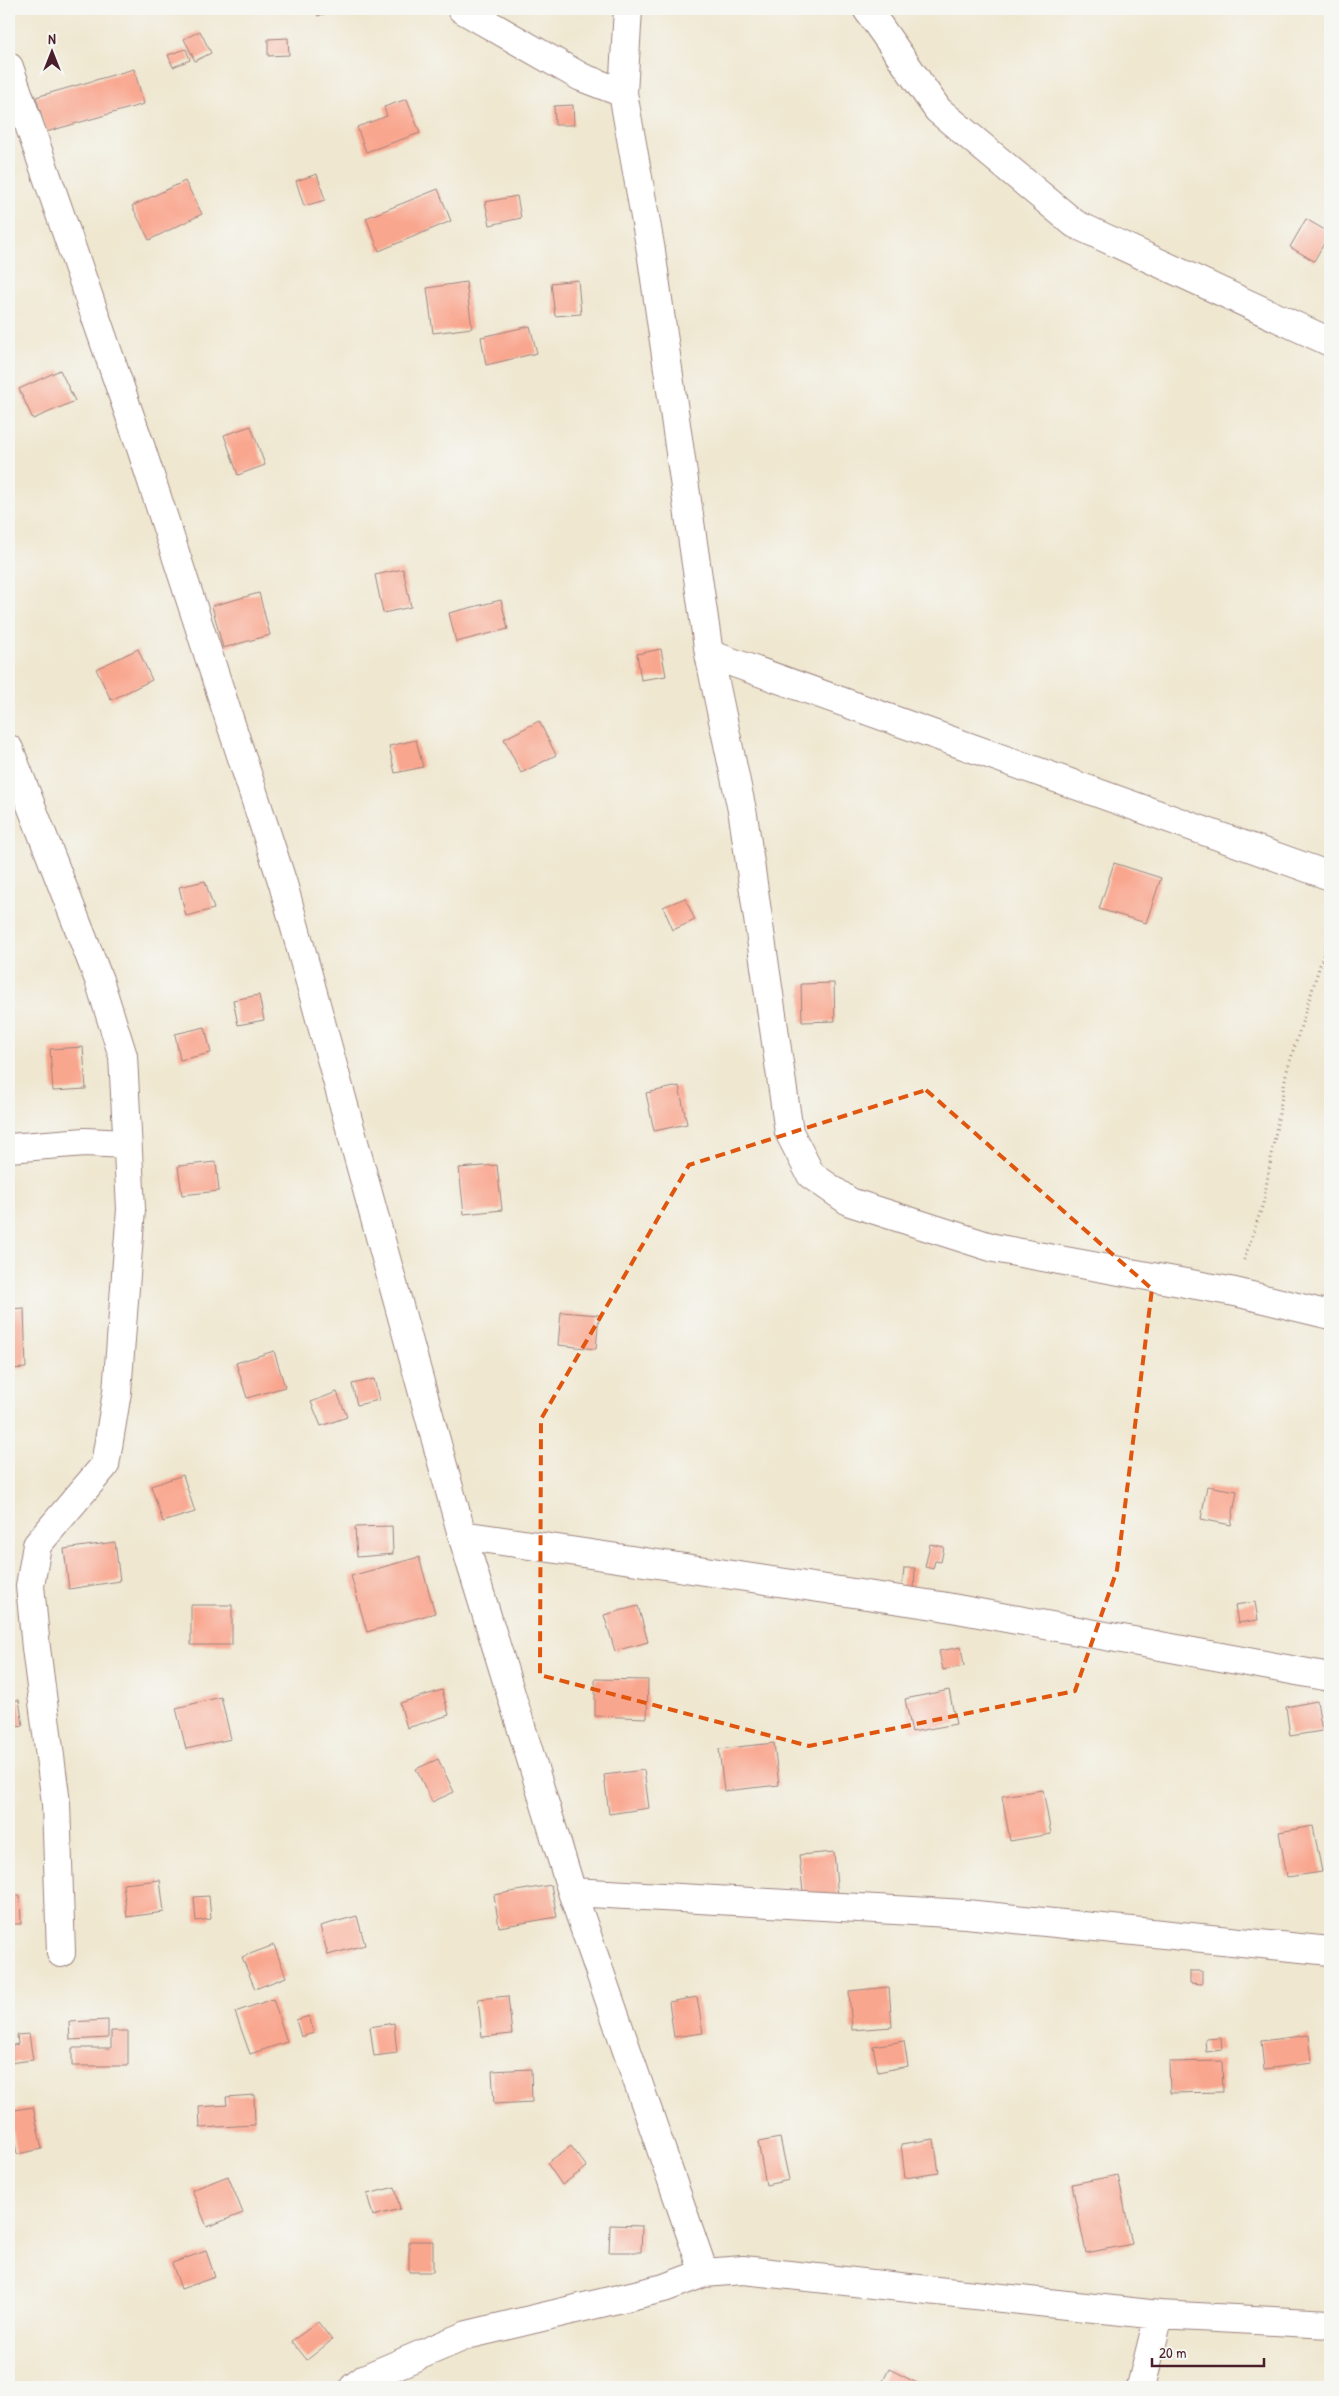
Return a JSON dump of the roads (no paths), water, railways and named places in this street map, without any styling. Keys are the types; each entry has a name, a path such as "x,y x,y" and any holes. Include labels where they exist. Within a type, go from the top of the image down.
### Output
{"street":[{"path":"462,9 581,77 623,92"},
{"path":"628,9 623,92 652,251 709,654 743,815 789,1132 811,1174 850,1202 994,1248 1236,1292 1330,1314"},
{"path":"867,9 938,110 1075,224 1330,342"},
{"path":"9,67 140,445 283,884 462,1535 572,1892 704,2273"},
{"path":"709,654 1330,876"},
{"path":"9,749 99,980 123,1056 130,1209 117,1392 105,1465 37,1545 30,1586 56,1803 61,1953"},
{"path":"9,1148 84,1142 126,1144"},
{"path":"462,1535 941,1606 1330,1678"},
{"path":"572,1892 966,1914 1330,1951"},
{"path":"354,2387 366,2378 467,2335 655,2290 704,2273 752,2270 1160,2316 1330,2324"},
{"path":"1141,2387 1160,2316"}]}
